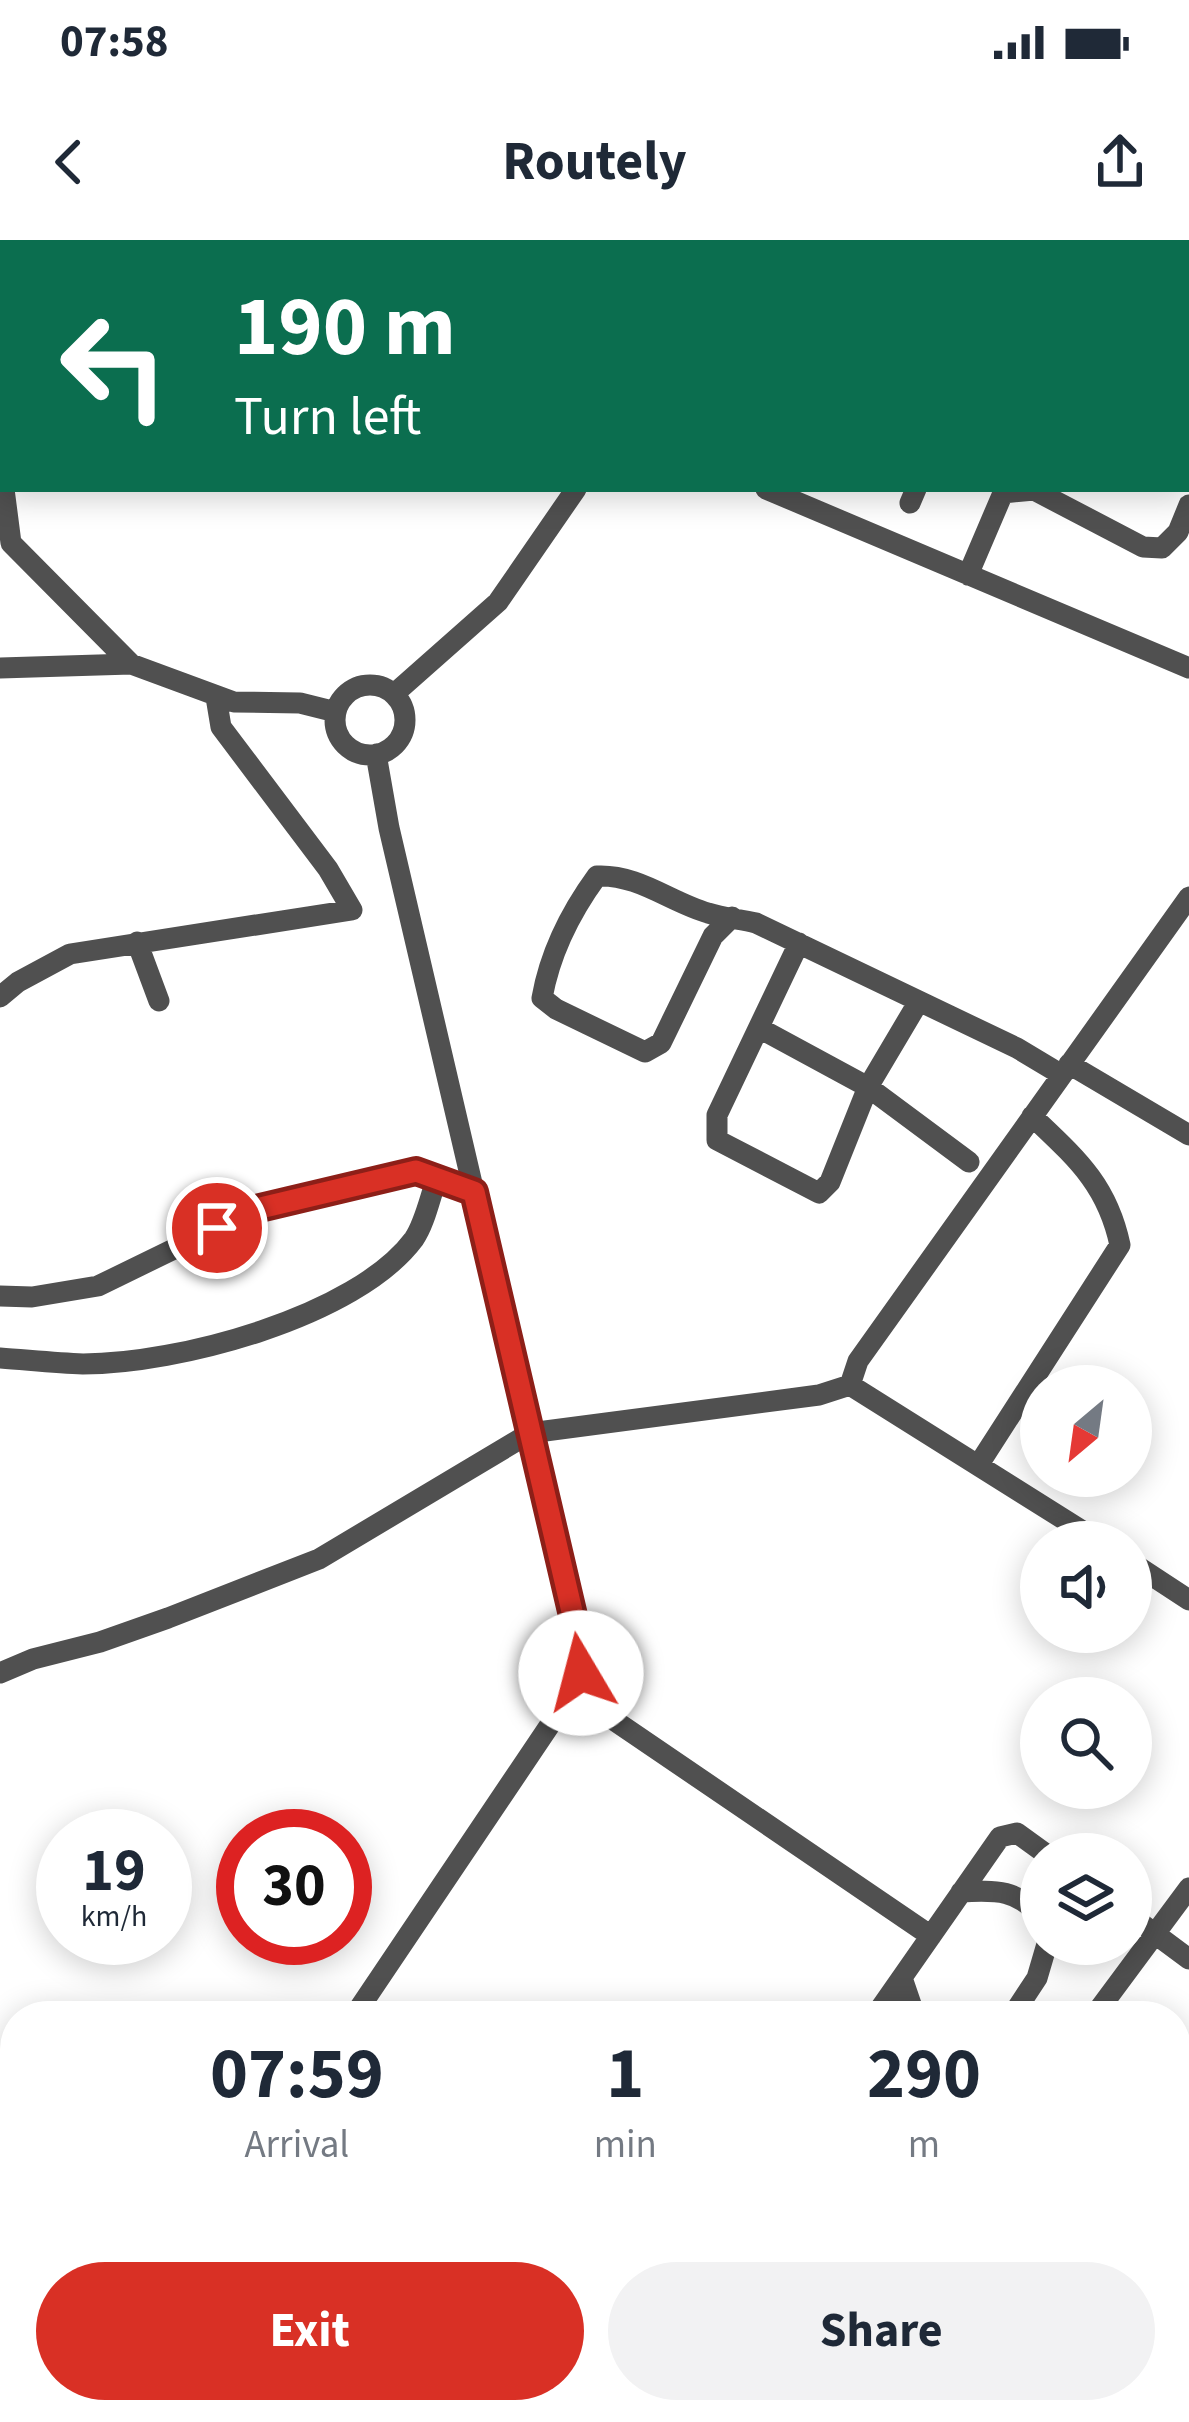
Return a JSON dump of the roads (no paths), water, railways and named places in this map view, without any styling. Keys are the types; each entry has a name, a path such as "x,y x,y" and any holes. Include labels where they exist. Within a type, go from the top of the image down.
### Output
{"street":[{"path":"4,492 11,543 131,664"},
{"path":"394,694 498,602 574,492"},
{"path":"773,492 1189,668"},
{"path":"968,575 1003,493 1014,492"},
{"path":"1039,492 1143,547 1162,548 1178,532 1189,505"},
{"path":"0,668 131,664 234,702 300,703 336,712"},
{"path":"376,686 394,694 404,710 404,730 393,746 376,754 357,752 341,740 336,712 356,688 376,686"},
{"path":"0,997 70,954 352,910 328,869 221,727 216,697"},
{"path":"364,2001 581,1673 578,1637 389,828 376,754"},
{"path":"732,917 712,936 661,1042 652,1051 645,1052 556,1010 542,998 548,965 580,899 597,876 619,875 707,913 732,917 756,923 1066,1070 1189,1135"},
{"path":"850,1384 858,1361 1189,897"},
{"path":"137,942 158,1001"},
{"path":"799,943 717,1115 717,1139 819,1193 830,1181 868,1087 919,1001"},
{"path":"759,1028 868,1087 969,1162"},
{"path":"979,1464 1120,1245 1112,1208 1078,1160 1032,1116"},
{"path":"0,1296 32,1298 98,1286 256,1209 416,1171 474,1192"},
{"path":"0,1358 87,1364 217,1346 304,1315 365,1283 415,1238 437,1178"},
{"path":"0,1673 33,1658 134,1630 319,1558 530,1433 818,1395 850,1384"},
{"path":"850,1384 1067,1521"},
{"path":"1152,1576 1189,1600"},
{"path":"571,1691 932,1936"},
{"path":"886,2001 1000,1837 1020,1835"},
{"path":"1105,2001 1189,1888"},
{"path":"962,1892 1012,1893 1020,1898"},
{"path":"1152,1931 1189,1959"},
{"path":"1022,2001 1041,1965"},
{"path":"902,1978 910,2001"}]}
